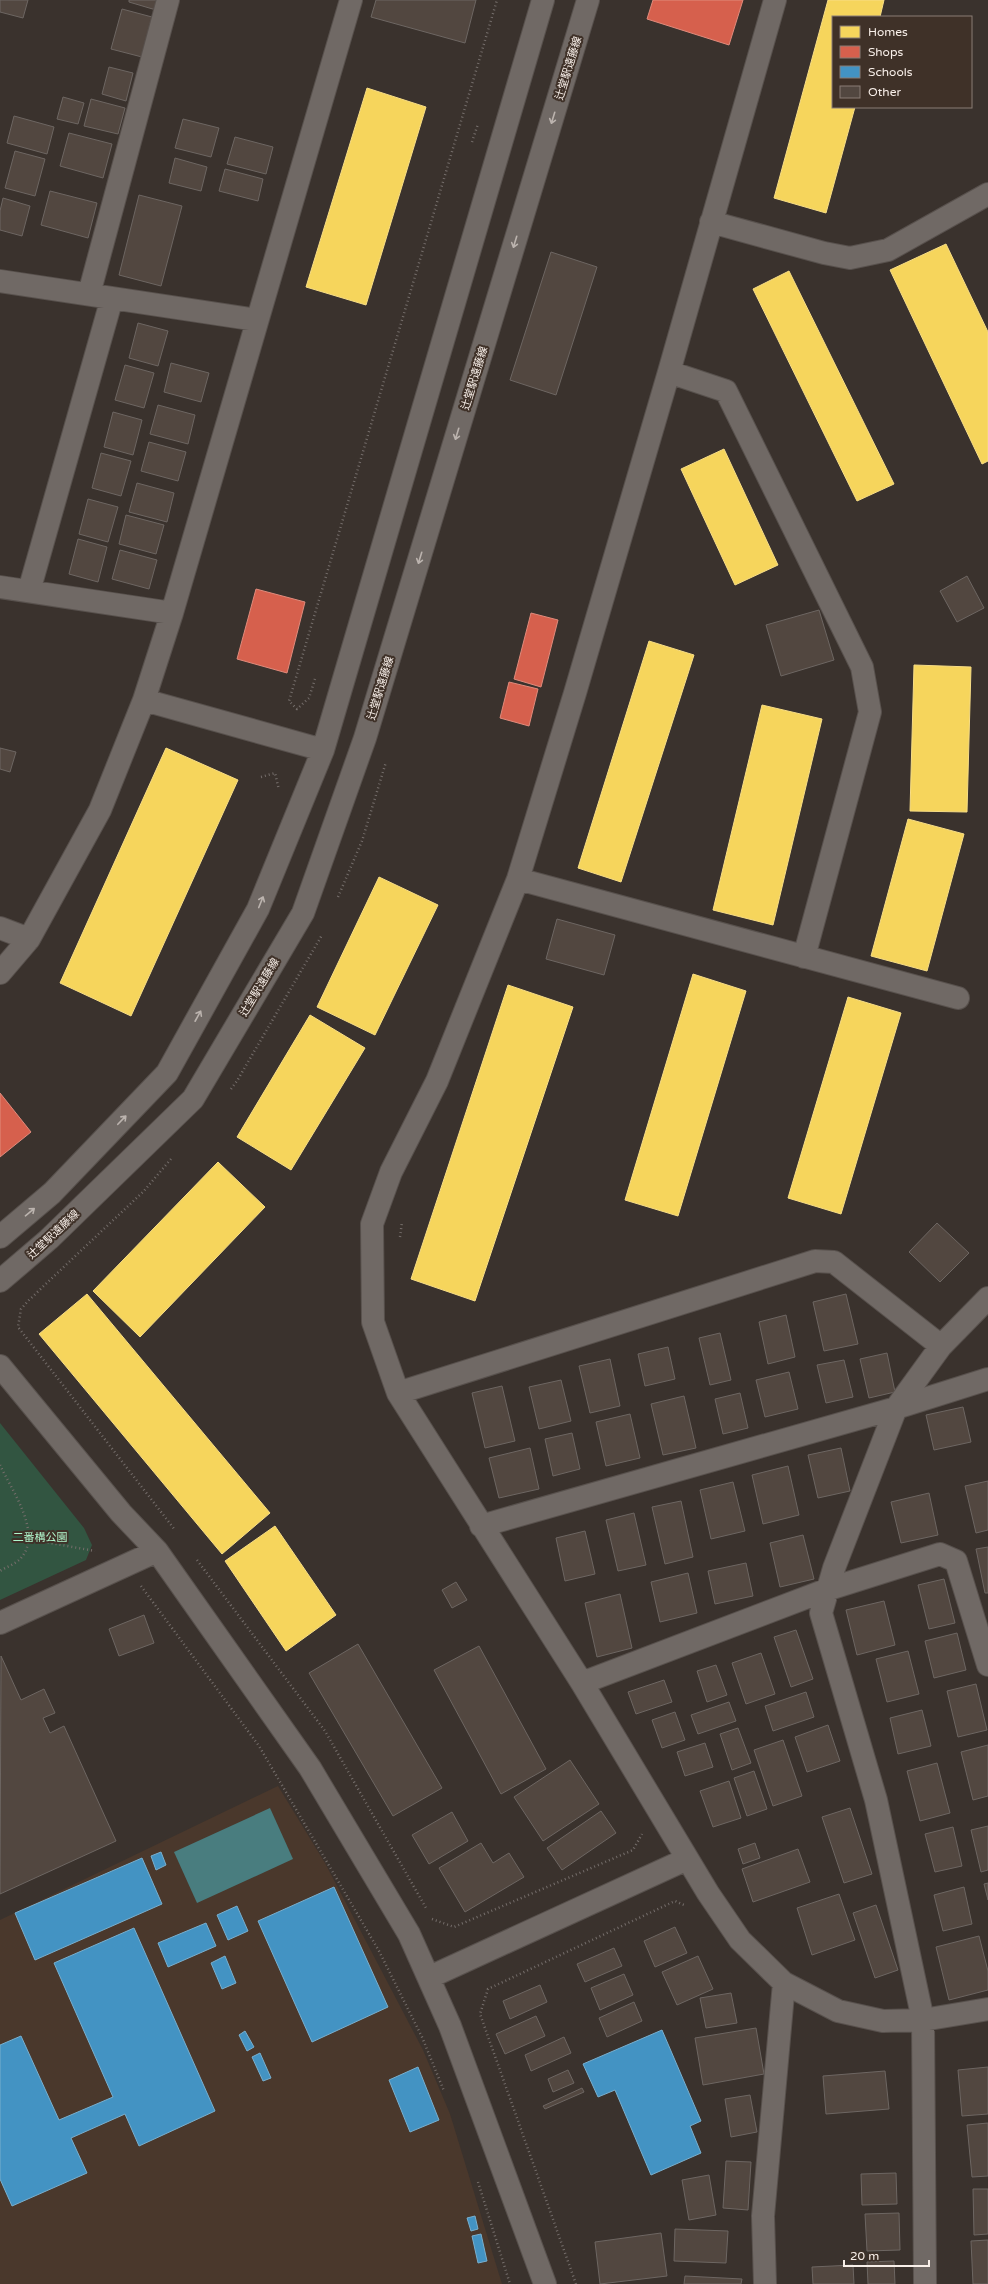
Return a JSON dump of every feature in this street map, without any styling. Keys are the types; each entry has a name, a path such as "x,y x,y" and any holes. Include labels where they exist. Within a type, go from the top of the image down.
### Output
{"street":[{"path":"89,294 168,0"},
{"path":"0,973 29,939 100,810 144,700 172,613 351,0"},
{"path":"0,1237 52,1193 167,1073 258,909 323,750 543,0"},
{"name":"辻堂駅遠藤線","path":"0,1281 49,1239 193,1100 303,913 365,738 588,0"},
{"path":"775,0 669,372 575,693 518,879 437,1081 391,1172 372,1224 373,1322 398,1393 582,1683 687,1859 740,1940 784,1983 838,2010 883,2021 923,2020 988,2009"},
{"path":"711,222 824,253 850,258 888,250 988,194"},
{"path":"0,281 257,320"},
{"path":"29,592 112,298"},
{"path":"669,372 726,391 862,667 870,712 804,956"},
{"path":"0,588 172,613"},
{"path":"144,700 323,750"},
{"path":"518,879 958,998"},
{"path":"0,928 29,939"},
{"path":"398,1393 814,1260 834,1262 941,1346"},
{"path":"925,2284 923,2020 876,1800 821,1613 826,1590 896,1408 941,1346 988,1298"},
{"path":"0,1366 121,1512 157,1551 310,1768 409,1934 430,1977 450,2026 545,2284"},
{"path":"481,1526 896,1408 988,1379"},
{"path":"0,1624 157,1551"},
{"path":"582,1683 826,1590 940,1554 956,1561 988,1665"},
{"path":"430,1977 687,1859"},
{"path":"765,2284 763,2216 784,1983"}],"path":[{"path":"309,698 297,709 289,701 498,0"},
{"path":"335,904 362,841 388,757"},
{"path":"261,777 275,773 279,793"},
{"path":"228,1093 238,1081 324,931"},
{"path":"173,1157 143,1192 29,1300 21,1309 18,1327 178,1534"},
{"path":"398,1243 404,1215"},
{"path":"0,1465 14,1491 27,1522 29,1543 21,1559 0,1571"},
{"path":"28,1539 99,1552"},
{"path":"193,1554 325,1731 433,1921 454,1927 633,1850 642,1832"},
{"path":"139,1583 259,1746 379,1951 422,2037 446,2096"},
{"path":"576,2284 480,2014 488,1989 675,1901 686,1906"},
{"path":"476,2177 510,2284"}],"shaded area":[{"path":"278,1786 325,1863 423,2050 450,2114 502,2284 0,2284 0,1920"}],"green space":[{"name":"二番構公園","path":"0,1423 84,1528 92,1545 86,1560 0,1600"}],"water":[{"path":"270,1808 293,1859 197,1903 174,1852"}],"building: Homes":[{"path":"828,0 884,0 880,16 832,16 832,108 855,108 826,213 774,198"},
{"path":"367,88 426,107 366,305 306,287"},
{"path":"946,244 988,332 988,461 982,464 890,270"},
{"path":"789,271 894,484 857,501 753,289"},
{"path":"724,449 778,565 735,585 681,469"},
{"path":"649,641 694,655 621,882 578,868"},
{"path":"914,665 971,667 967,812 910,811"},
{"path":"762,705 822,719 773,925 713,910"},
{"path":"166,748 238,780 131,1016 60,983"},
{"path":"908,819 964,834 927,971 871,956"},
{"path":"379,877 438,905 375,1035 317,1007"},
{"path":"693,974 746,991 678,1216 625,1200"},
{"path":"508,985 573,1007 475,1301 411,1279"},
{"path":"848,997 901,1013 841,1214 788,1198"},
{"path":"310,1015 365,1048 291,1170 237,1137"},
{"path":"218,1162 265,1207 140,1337 93,1291"},
{"path":"87,1294 270,1513 222,1554 39,1334"},
{"path":"275,1526 336,1615 286,1651 225,1561"}],"building: Shops":[{"path":"653,0 743,0 729,45 647,19"},
{"path":"256,589 305,602 287,673 237,659"},
{"path":"531,613 558,620 541,687 514,679"},
{"path":"509,682 538,689 529,726 500,718"},
{"path":"0,1093 31,1132 0,1157"}],"building: Schools":[{"path":"161,1852 166,1865 156,1870 151,1856"},
{"path":"142,1858 162,1904 35,1960 15,1913"},
{"path":"334,1887 388,2007 312,2042 258,1921"},
{"path":"237,1906 248,1931 228,1940 217,1915"},
{"path":"206,1923 216,1946 168,1967 158,1943"},
{"path":"134,1928 215,2111 139,2146 125,2114 71,2138 87,2173 12,2206 0,2179 0,2045 21,2036 59,2120 113,2097 54,1963"},
{"path":"225,1956 236,1983 222,1989 211,1963"},
{"path":"662,2030 701,2121 690,2126 701,2153 651,2175 615,2090 598,2097 583,2064"},
{"path":"245,2031 254,2047 247,2051 239,2035"},
{"path":"260,2053 271,2078 263,2081 252,2057"},
{"path":"418,2067 439,2120 410,2132 389,2080"},
{"path":"475,2216 478,2229 471,2231 467,2218"},
{"path":"481,2234 487,2261 478,2263 472,2236"}],"building: Other":[{"path":"0,0 28,0 23,18 0,12"},
{"path":"129,0 158,0 156,10 129,2"},
{"path":"376,0 476,0 465,43 371,17"},
{"path":"122,9 152,17 142,57 111,49"},
{"path":"109,67 133,73 126,101 102,94"},
{"path":"63,97 84,103 78,124 57,119"},
{"path":"91,99 125,108 118,134 84,126"},
{"path":"14,116 54,127 47,154 7,143"},
{"path":"183,119 219,128 211,157 175,148"},
{"path":"69,133 112,144 103,178 60,166"},
{"path":"235,137 273,147 266,174 227,164"},
{"path":"15,151 45,159 35,196 5,188"},
{"path":"175,158 207,167 201,191 169,183"},
{"path":"225,169 263,179 258,201 219,191"},
{"path":"50,191 97,203 88,238 41,225"},
{"path":"139,195 182,206 161,286 119,275"},
{"path":"3,198 30,206 22,236 0,230 0,211"},
{"path":"551,252 597,267 556,395 510,380"},
{"path":"138,323 168,331 158,366 129,358"},
{"path":"171,363 209,373 201,402 164,392"},
{"path":"125,365 154,373 144,408 115,400"},
{"path":"158,405 195,415 188,444 150,434"},
{"path":"113,412 142,420 133,455 104,447"},
{"path":"149,442 186,452 178,481 141,471"},
{"path":"101,453 131,461 121,496 92,488"},
{"path":"137,483 174,493 167,522 129,512"},
{"path":"88,499 118,507 108,542 79,534"},
{"path":"126,515 164,525 156,554 119,544"},
{"path":"78,539 107,547 98,582 69,574"},
{"path":"120,550 157,560 149,589 112,579"},
{"path":"967,576 984,608 957,622 940,591"},
{"path":"819,610 834,660 781,676 766,625"},
{"path":"0,748 16,752 10,772 0,769"},
{"path":"557,919 615,935 604,975 546,959"},
{"path":"937,1223 969,1253 940,1282 909,1252"},
{"path":"846,1294 858,1344 824,1351 813,1302"},
{"path":"786,1315 795,1357 768,1364 759,1322"},
{"path":"720,1333 731,1380 710,1385 699,1338"},
{"path":"668,1347 675,1379 645,1386 638,1354"},
{"path":"887,1353 895,1392 869,1398 860,1359"},
{"path":"610,1359 620,1406 590,1413 579,1366"},
{"path":"844,1360 853,1397 826,1403 817,1365"},
{"path":"789,1372 798,1409 765,1417 756,1380"},
{"path":"561,1380 571,1421 539,1429 529,1387"},
{"path":"502,1386 515,1441 485,1448 472,1393"},
{"path":"740,1393 748,1428 723,1434 715,1399"},
{"path":"684,1396 696,1448 663,1455 651,1404"},
{"path":"963,1407 971,1442 934,1450 926,1415"},
{"path":"630,1414 640,1458 606,1466 596,1422"},
{"path":"572,1433 580,1469 553,1476 545,1439"},
{"path":"530,1448 539,1489 499,1498 489,1458"},
{"path":"841,1448 850,1491 818,1498 808,1455"},
{"path":"788,1466 799,1515 763,1524 752,1475"},
{"path":"988,1481 988,1530 976,1533 965,1486"},
{"path":"733,1482 745,1531 711,1539 700,1490"},
{"path":"929,1493 938,1535 901,1543 891,1502"},
{"path":"681,1501 693,1557 665,1564 652,1507"},
{"path":"634,1513 646,1565 618,1571 606,1520"},
{"path":"585,1531 595,1574 565,1581 556,1538"},
{"path":"803,1535 814,1579 780,1587 770,1543"},
{"path":"988,1547 988,1593 985,1593 976,1549"},
{"path":"746,1563 753,1596 715,1604 708,1571"},
{"path":"688,1573 697,1613 660,1622 651,1582"},
{"path":"944,1579 955,1623 929,1629 918,1585"},
{"path":"456,1582 467,1600 452,1608 442,1590"},
{"path":"620,1594 632,1648 597,1657 585,1603"},
{"path":"884,1601 895,1645 857,1655 846,1610"},
{"path":"144,1615 154,1643 119,1656 109,1629"},
{"path":"796,1630 813,1679 791,1687 774,1637"},
{"path":"957,1633 966,1670 934,1678 925,1641"},
{"path":"358,1644 442,1788 393,1816 309,1673"},
{"path":"479,1646 546,1769 501,1794 434,1670"},
{"path":"908,1651 919,1694 887,1702 876,1659"},
{"path":"761,1653 775,1694 746,1704 732,1663"},
{"path":"1,1656 21,1700 44,1689 55,1713 43,1718 50,1733 64,1726 116,1841 0,1894"},
{"path":"716,1665 727,1695 707,1702 697,1671"},
{"path":"664,1680 672,1702 636,1714 628,1692"},
{"path":"976,1684 987,1730 958,1737 947,1691"},
{"path":"806,1692 814,1717 773,1731 765,1706"},
{"path":"729,1702 736,1721 698,1734 691,1715"},
{"path":"922,1710 931,1746 898,1754 890,1718"},
{"path":"675,1712 685,1740 662,1748 652,1720"},
{"path":"828,1725 840,1761 807,1772 795,1737"},
{"path":"738,1728 751,1763 732,1770 720,1734"},
{"path":"783,1740 802,1796 773,1806 754,1750"},
{"path":"705,1743 713,1767 685,1776 677,1752"},
{"path":"988,1745 988,1796 973,1800 961,1752"},
{"path":"570,1760 599,1804 543,1841 514,1797"},
{"path":"937,1763 950,1813 920,1821 907,1771"},
{"path":"754,1771 767,1809 747,1816 734,1778"},
{"path":"729,1781 741,1818 713,1827 700,1791"},
{"path":"850,1808 872,1874 844,1883 822,1817"},
{"path":"601,1811 616,1833 562,1870 547,1848"},
{"path":"452,1812 468,1841 429,1864 412,1835"},
{"path":"988,1826 988,1870 981,1872 971,1830"},
{"path":"953,1827 962,1866 935,1872 925,1834"},
{"path":"481,1843 493,1863 509,1853 524,1877 465,1912 439,1868"},
{"path":"755,1843 760,1858 743,1864 738,1849"},
{"path":"798,1849 810,1882 753,1902 742,1869"},
{"path":"988,1883 988,1900 984,1884"},
{"path":"964,1887 972,1924 943,1931 934,1895"},
{"path":"839,1894 855,1940 812,1955 797,1908"},
{"path":"876,1905 898,1970 875,1978 853,1913"},
{"path":"675,1927 687,1953 655,1967 644,1941"},
{"path":"979,1936 988,1971 988,1990 949,2000 936,1947"},
{"path":"614,1948 622,1966 585,1982 577,1964"},
{"path":"698,1956 713,1989 677,2005 662,1972"},
{"path":"624,1974 633,1995 600,2010 591,1988"},
{"path":"540,1985 547,2002 510,2019 503,2001"},
{"path":"731,1993 737,2023 706,2028 700,1998"},
{"path":"634,2002 642,2021 607,2037 599,2018"},
{"path":"536,2016 545,2036 505,2054 496,2034"},
{"path":"756,2028 764,2074 703,2085 695,2038"},
{"path":"564,2037 571,2053 531,2071 525,2055"},
{"path":"988,2067 988,2114 962,2116 958,2070"},
{"path":"568,2070 574,2083 553,2092 548,2079"},
{"path":"885,2071 889,2109 826,2114 823,2076"},
{"path":"582,2088 584,2092 545,2109 543,2106"},
{"path":"750,2095 757,2132 731,2137 725,2099"},
{"path":"988,2123 988,2176 972,2177 967,2125"},
{"path":"726,2161 751,2162 748,2210 723,2208"},
{"path":"896,2173 897,2204 862,2205 861,2174"},
{"path":"709,2175 716,2215 689,2220 682,2180"},
{"path":"973,2189 988,2189 988,2234 974,2235"},
{"path":"899,2213 900,2250 867,2251 865,2214"},
{"path":"675,2229 728,2231 726,2263 674,2261"},
{"path":"661,2233 667,2276 600,2284 595,2242"},
{"path":"988,2240 988,2284 973,2284 971,2241"},
{"path":"894,2261 895,2284 868,2284 867,2262"},
{"path":"853,2265 854,2284 813,2284 812,2267"},
{"path":"685,2276 742,2279 741,2284 684,2284"}]}
